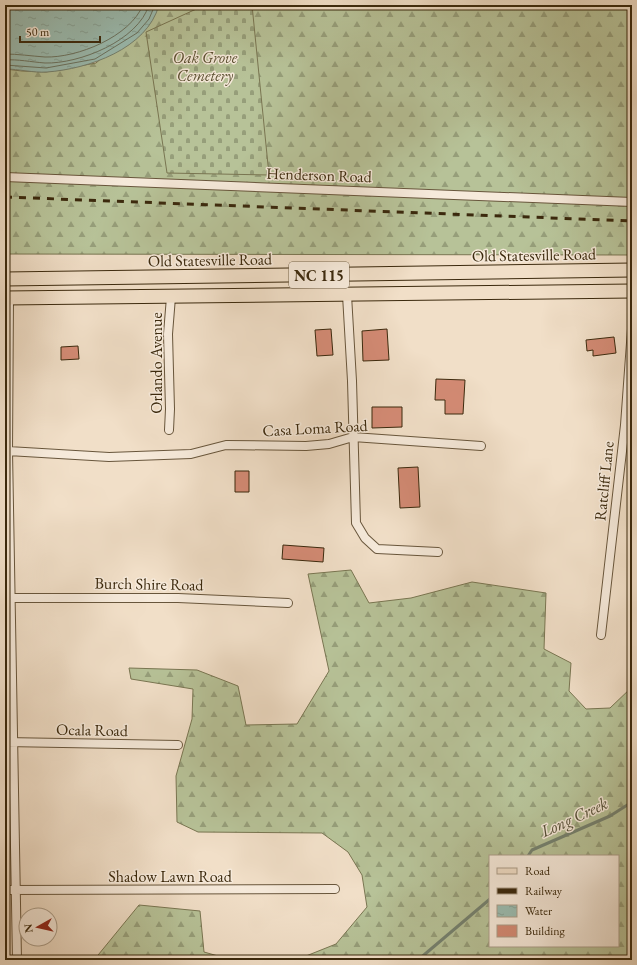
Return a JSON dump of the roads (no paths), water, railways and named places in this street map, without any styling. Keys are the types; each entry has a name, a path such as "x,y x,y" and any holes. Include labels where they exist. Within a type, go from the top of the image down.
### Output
{"main road":[{"name":"Old Statesville Road","path":"5,279 632,270"},
{"name":"NC 115","path":"7,298 632,291"}],"street":[{"name":"Henderson Road","path":"5,177 632,202"},
{"path":"347,295 352,381 356,523 365,538 377,549 438,552"},
{"name":"Orlando Avenue","path":"169,430 170,409 168,334 171,297"},
{"path":"7,298 10,598 17,890 17,960"},
{"name":"Ratcliff Lane","path":"601,635 625,425 632,329"},
{"name":"Casa Loma Road","path":"8,451 109,458 184,455 226,445 306,446 329,444 353,437 481,446"},
{"name":"Burch Shire Road","path":"10,598 178,598 288,603"},
{"name":"Ocala Road","path":"5,742 178,745"},
{"name":"Shadow Lawn Road","path":"5,890 335,889"}],"water":[{"path":"5,5 159,5 152,20 142,34 129,45 114,54 80,66 63,70 42,72 5,69"}],"waterway":[{"name":"Long Creek","path":"529,855 532,850 610,816 632,802"},
{"name":"Long Creek","path":"418,960 489,900"}],"railway":[{"path":"5,197 632,221"}],"park label":[{"name":"Oak Grove Cemetery","path":"205,66"}]}
